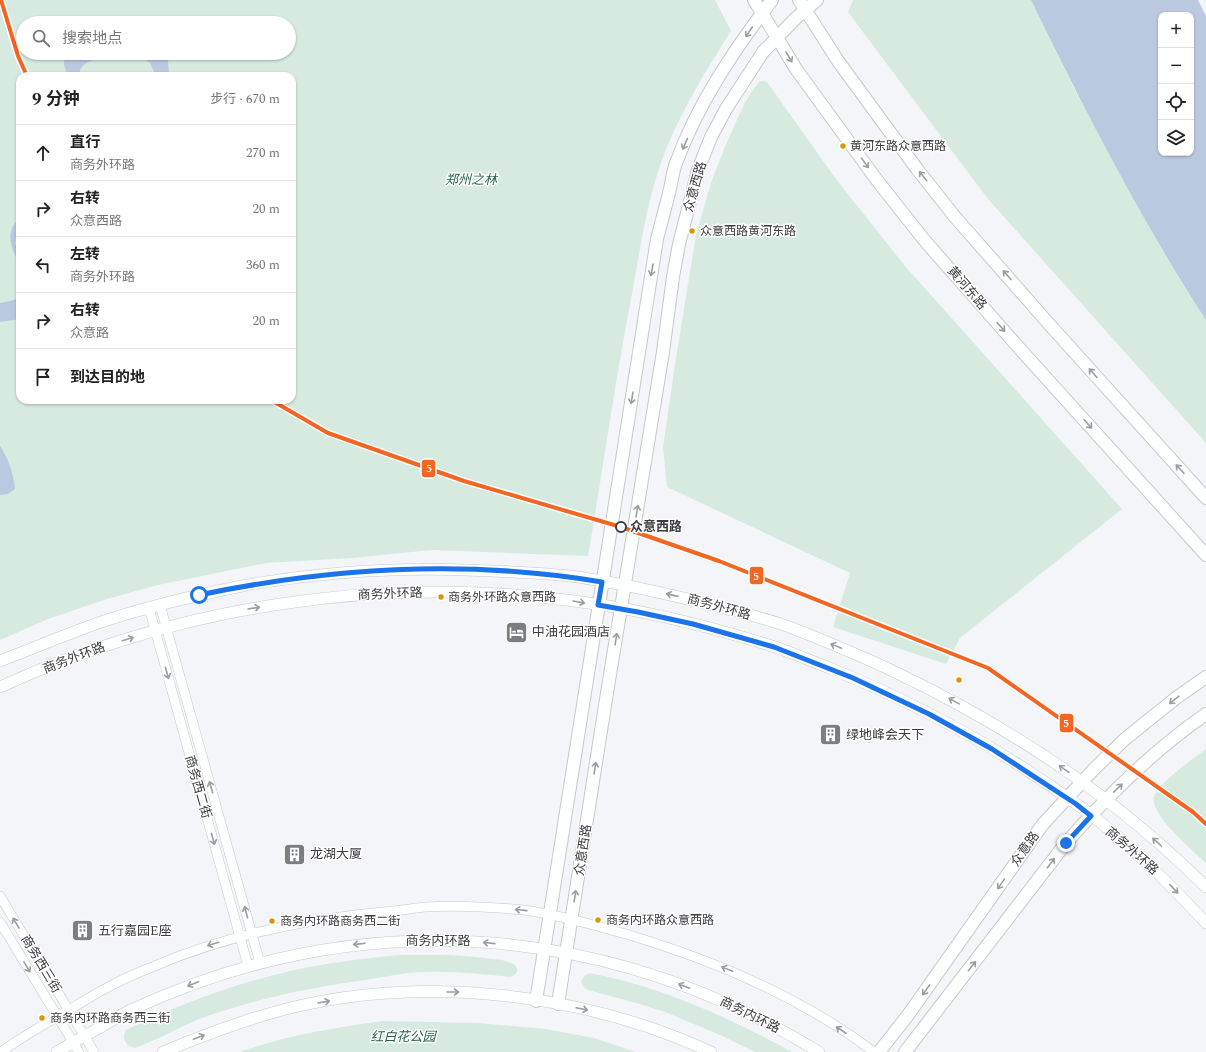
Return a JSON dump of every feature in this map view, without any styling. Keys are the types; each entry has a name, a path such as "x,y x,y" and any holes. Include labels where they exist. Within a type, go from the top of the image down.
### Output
{"main road":[{"name":"黄河东路","path":"754,0 796,69 876,179 925,241 1020,349 1206,555"},
{"name":"众意西路","path":"536,1001 657,239 676,163 707,97 721,73 772,0"},
{"name":"众意西路","path":"558,1004 679,244 698,170 711,137 726,109 764,52 777,38 802,5 817,0"},
{"path":"802,5 838,61 917,169 955,217 1206,498"},
{"name":"众意路","path":"879,1052 908,1015 1043,824 1125,739 1176,698 1206,677"},
{"path":"905,1052 1066,843 1106,800 1145,762 1206,714"}],"street":[{"name":"商务外环路","path":"0,661 105,621 160,605 239,587 318,575 375,570 454,568 535,573 625,585 692,600 782,624 862,656 940,693 1037,749 1140,827 1206,888"},
{"name":"商务外环路","path":"0,687 60,662 112,643 155,631 243,610 321,599 376,594 454,592 533,596 621,609 693,624 774,647 853,678 929,714 992,749 1067,798 1091,816 1167,882 1206,923"},
{"name":"商务西二街","path":"160,605 260,963"},
{"name":"商务西二街","path":"149,608 248,966"},
{"name":"商务西三街","path":"0,896 94,1052"},
{"path":"1,1052 57,1016 116,983 198,949 277,927 359,913 427,907 486,907 526,911 572,919 676,950 765,986 812,1012 874,1052"},
{"name":"商务西三街","path":"0,922 76,1047"},
{"name":"商务内环路","path":"57,1052 76,1047 84,1036 129,1010 208,978 248,966 284,957 363,944 462,940 566,953 605,961 642,971 686,986 751,1014 819,1052"},
{"path":"163,1052 225,1027 267,1014 302,1006 369,995 405,992 460,992 558,1004 628,1020 711,1052"}],"green space":[{"name":"郑州之林","path":"0,0 715,0 731,31 688,102 667,147 655,182 646,219 626,327 588,556 432,550 352,558 266,563 158,585 107,599 48,619 0,640"},
{"path":"853,0 1031,0 1077,94 1206,320 1206,443 988,199 848,12"},
{"path":"759,82 767,82 836,179 905,266 1122,509 960,638 946,664 833,627 850,573 667,487 663,447 696,235 711,183 724,149 744,104"},
{"path":"1206,749 1206,863 1183,842 1165,822 1158,813 1154,804 1154,797 1157,791 1169,778"},
{"path":"400,955 466,956 502,960 514,964 517,968 517,972 510,977 457,972 417,972 322,987 281,995 220,1012 199,1019 135,1048 129,1046 125,1040 124,1034 126,1030 180,1006 236,986 305,968 352,960"},
{"path":"590,973 643,986 669,995 719,1015 792,1052 755,1052 718,1034 665,1012 588,990 581,982 584,976"},
{"name":"红白花公园","path":"383,1021 477,1023 546,1029 594,1038 636,1052 240,1052 275,1041 329,1029"}],"water":[{"path":"1031,0 1198,0 1206,16 1206,320 1158,242 1092,122"},
{"path":"64,60 94,60 83,66 80,72 66,72"},
{"path":"146,60 168,60 169,72 154,72 150,63"},
{"path":"16,222 16,257 11,240 12,229"},
{"path":"16,299 16,320 0,322 0,303"},
{"path":"0,446 6,455 10,466 15,489 8,494 0,495"}],"transit line":[{"name":"5","path":"1,0 16,49"},
{"name":"5","path":"20,60 25,72"},
{"name":"5","path":"278,404 328,433 464,481 621,527 719,561 988,668 1193,812 1206,824"}],"place":[{"name":"黄河东路众意西路","path":"843,146"},
{"name":"众意西路黄河东路","path":"692,231"},
{"name":"众意西路","path":"621,527"},
{"name":"商务外环路众意西路","path":"441,597"},
{"name":"中油花园酒店","path":"516,632"},
{"name":"绿地峰会天下","path":"831,735"},
{"name":"龙湖大厦","path":"295,854"},
{"name":"商务内环路众意西路","path":"598,920"},
{"name":"商务内环路商务西二街","path":"272,921"},
{"name":"五行嘉园E座","path":"83,931"},
{"name":"商务内环路商务西三街","path":"42,1018"}],"route":[{"path":"199,595 239,587 318,575 342,572 401,569 454,568 535,573 602,582 598,605 693,624 774,647 853,678 929,714 960,731 992,749 1076,804 1091,816 1066,843"}]}
